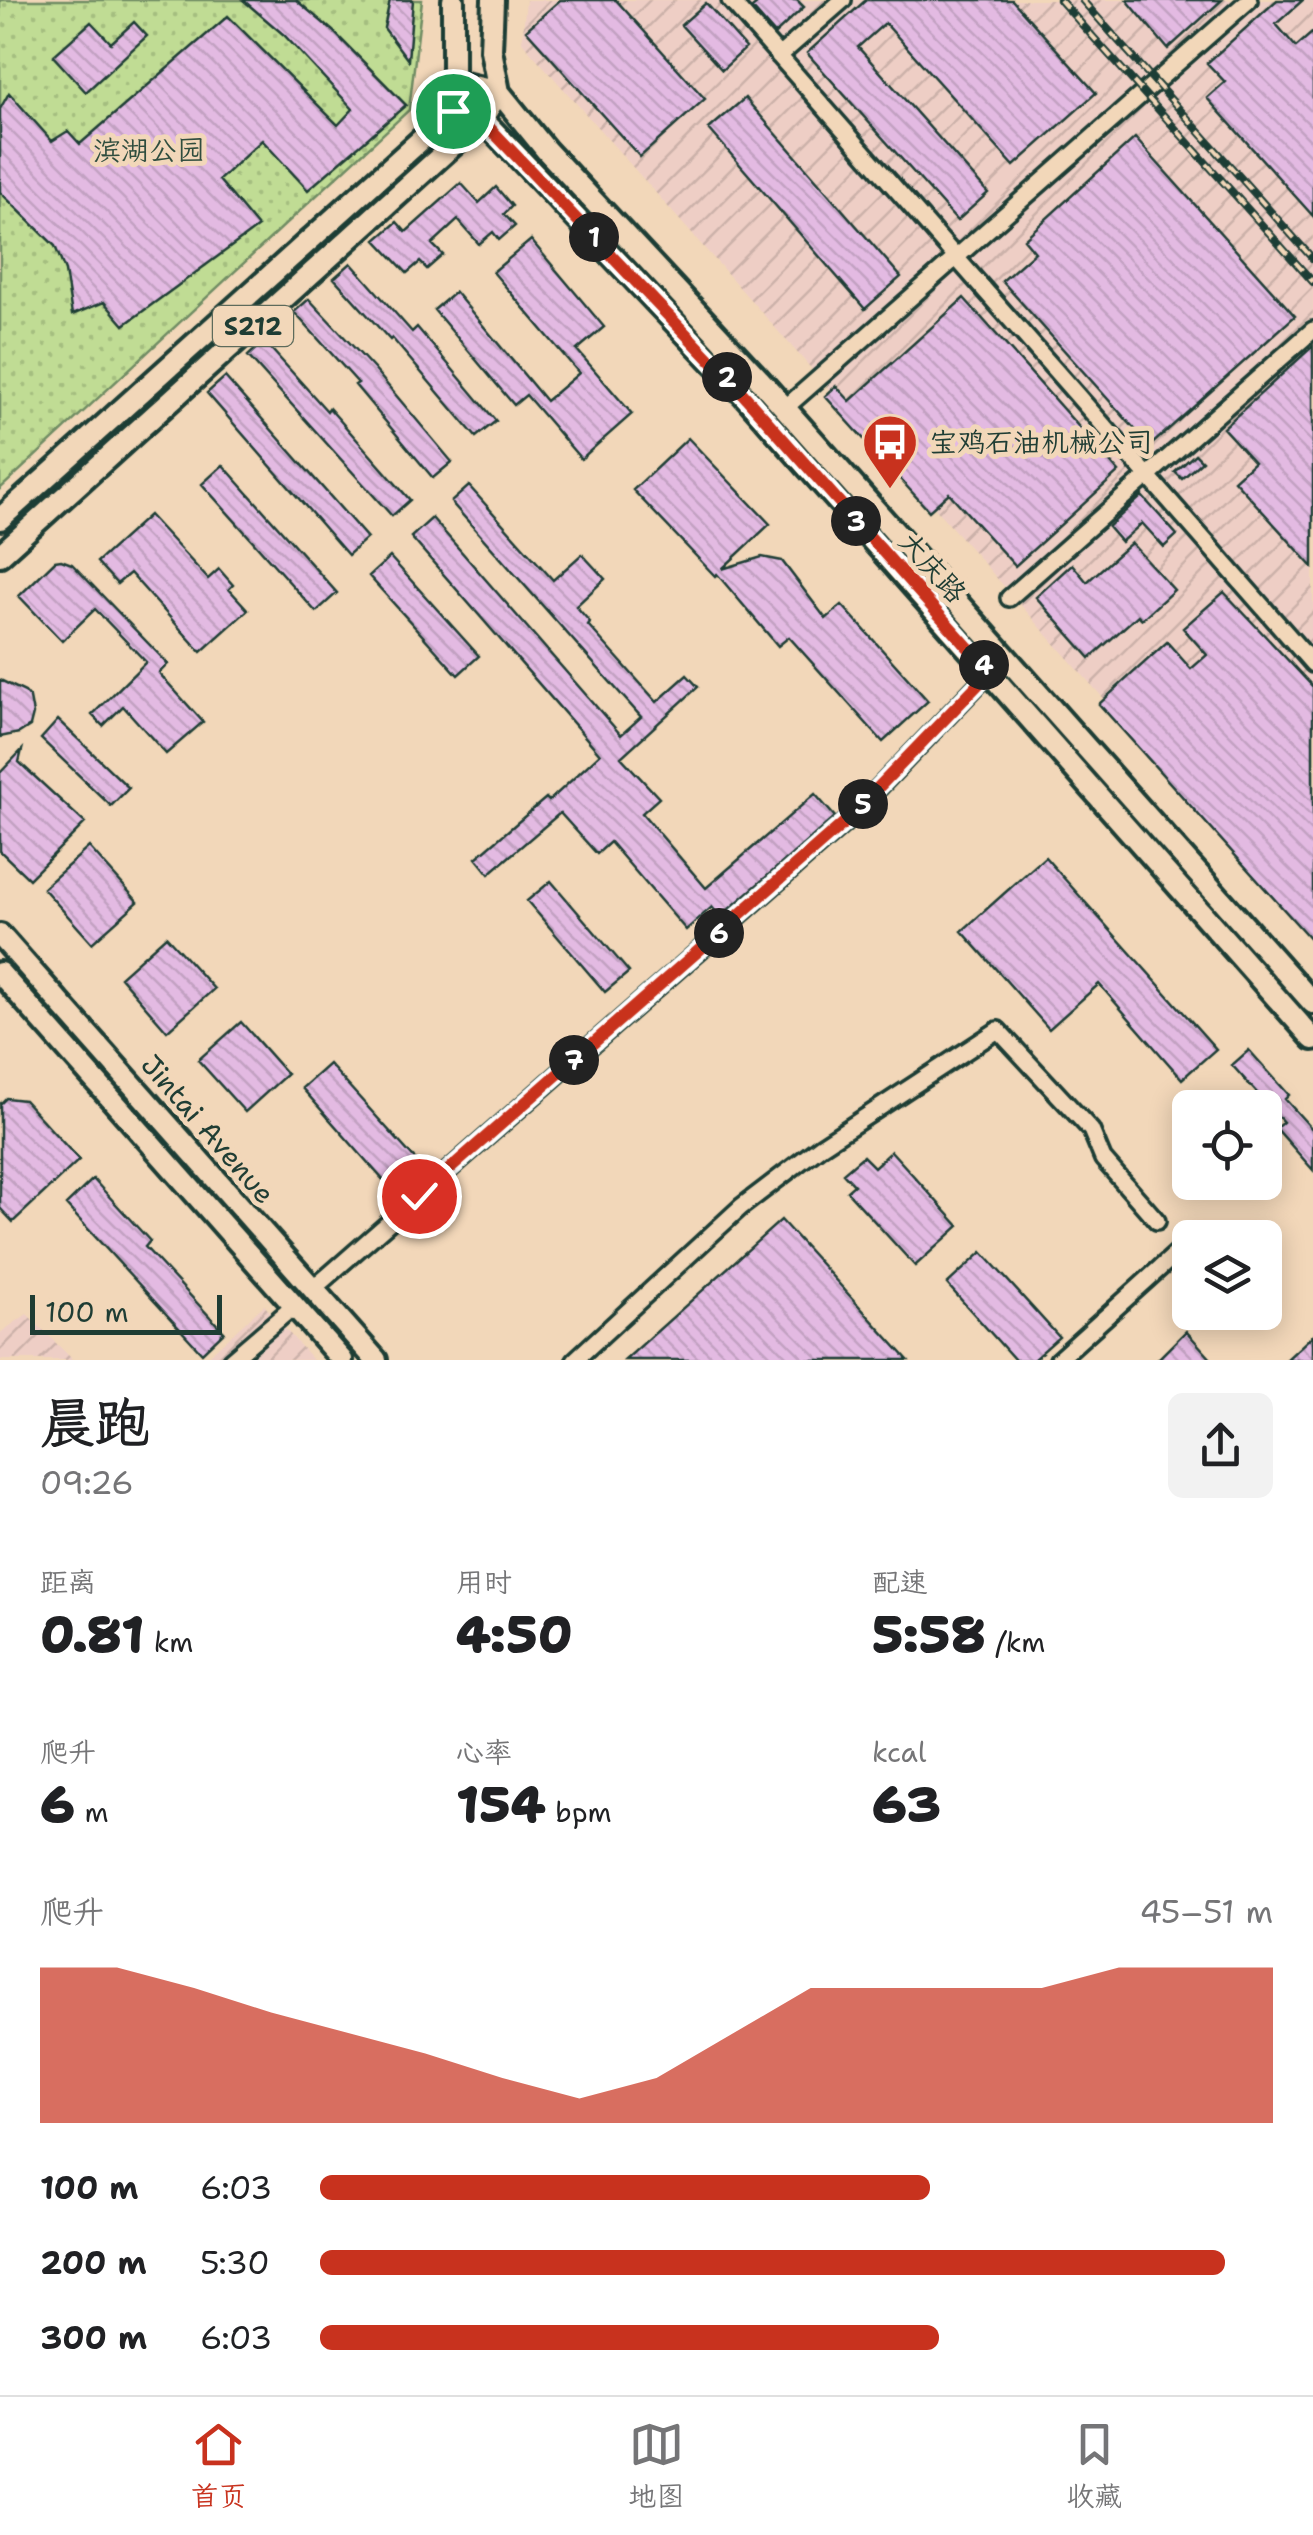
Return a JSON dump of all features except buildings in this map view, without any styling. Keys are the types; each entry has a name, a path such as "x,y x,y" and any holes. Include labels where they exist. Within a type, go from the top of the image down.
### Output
{"main road":[{"path":"453,0 453,111"},
{"path":"455,82 499,92 491,50 493,0"},
{"name":"S212","path":"0,555 482,120 499,92"},
{"name":"大庆路","path":"499,92 546,150 785,408 1313,1003"},
{"name":"S212","path":"0,519 453,111"},
{"name":"大庆路","path":"453,111 482,120 743,394 1313,1040"},
{"name":"Jintai Avenue","path":"0,934 376,1360"},
{"name":"Jintai Avenue","path":"0,972 342,1360"}],"street":[{"path":"730,0 1313,664"},
{"path":"779,56 842,0"},
{"path":"785,408 1249,0"},
{"path":"1009,598 1313,330"},
{"path":"313,1289 844,823 990,672"},
{"path":"575,1360 741,1207 821,1146 998,1030 1091,1130 1103,1159 1157,1220"},
{"path":"1058,1360 1172,1258"},
{"path":"231,1360 294,1306"}],"shaded area":[{"path":"526,0 1313,0 1313,935 522,42"},
{"path":"264,1305 313,1360 204,1360"},
{"path":"27,1314 73,1360 0,1360 0,1333"}],"green space":[{"name":"滨湖公园","path":"0,0 422,0 409,110 0,489"}],"railway":[{"path":"1060,0 1313,282"},
{"path":"1082,0 1313,259"}],"place":[{"name":"宝鸡石油机械公司","path":"890,491"}],"route":[{"path":"419,1196 844,823 990,672 743,394 482,120 453,111"}]}
